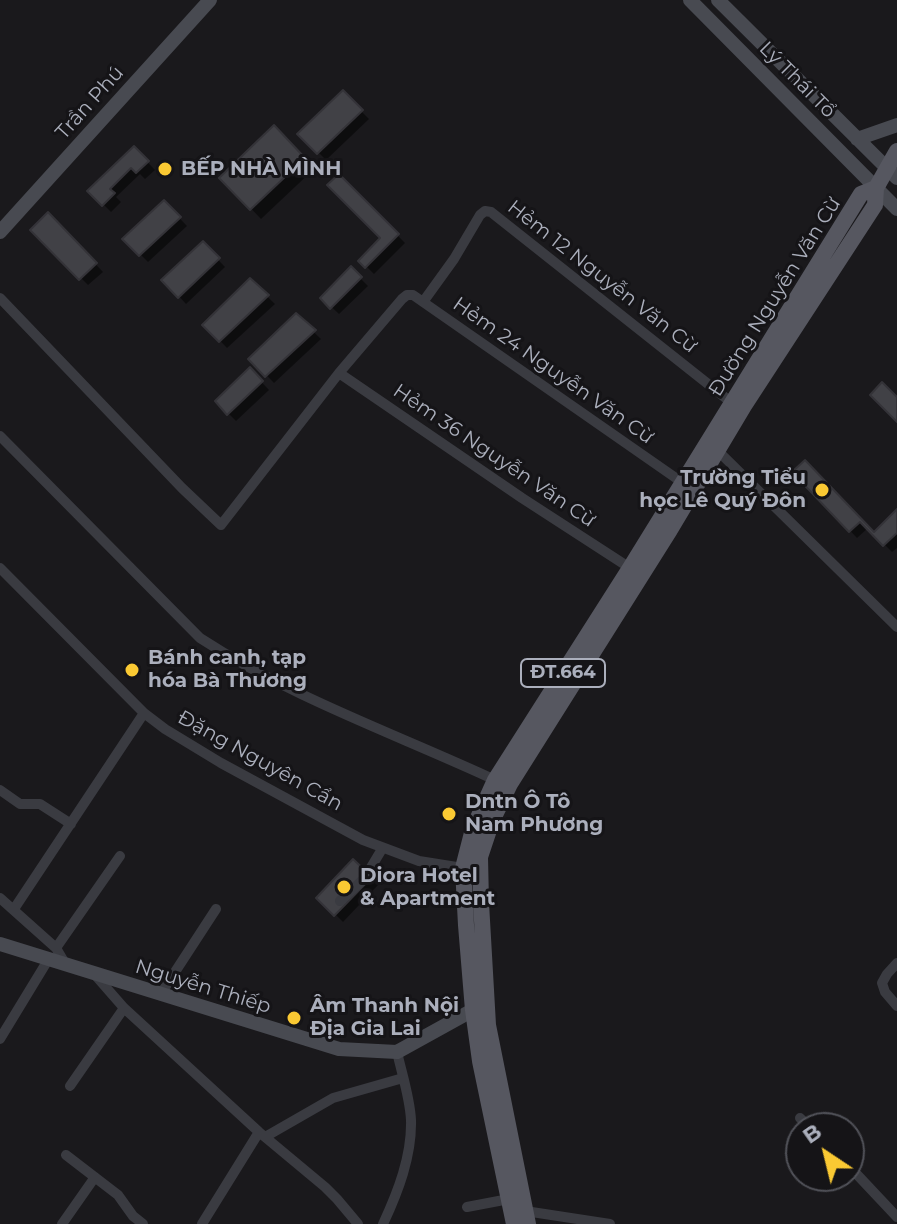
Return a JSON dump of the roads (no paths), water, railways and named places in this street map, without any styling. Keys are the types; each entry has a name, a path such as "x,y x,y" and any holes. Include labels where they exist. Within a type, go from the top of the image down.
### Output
{"main road":[{"name":"Trần Phú","path":"0,232 210,0"},
{"name":"Lý Thái Tổ","path":"690,0 897,209"},
{"name":"Lý Thái Tổ","path":"718,0 892,173"},
{"path":"857,139 897,125"},
{"name":"ĐT.664","path":"876,188 892,173 897,151"},
{"name":"Đường Nguyễn Văn Cừ","path":"517,1214 480,1061 473,1010 463,868 473,829 495,780 548,711 712,447 875,205 876,188 861,194 732,403 712,447 683,483 630,568 548,711 492,821 480,857 488,1025 517,1214"},
{"name":"Nguyễn Thiếp","path":"0,944 52,954 66,965 96,976 339,1049 397,1052"},
{"path":"397,1052 473,1010"}],"street":[{"name":"Hẻm 12 Nguyễn Văn Cừ","path":"423,302 480,215 485,211 491,212 732,403"},
{"name":"Hẻm 24 Nguyễn Văn Cừ","path":"339,373 402,299 413,295 683,483"},
{"path":"0,298 170,477 221,525 339,373"},
{"name":"Hẻm 36 Nguyễn Văn Cừ","path":"339,373 630,568"},
{"path":"0,436 200,638 227,655 363,724 433,751 495,780"},
{"path":"712,447 897,627"},
{"name":"Đặng Nguyên Cẩn","path":"0,568 144,713 165,729 221,763 382,849 419,861 463,868"},
{"path":"14,909 144,713"},
{"path":"0,790 20,804 40,804 71,824"},
{"path":"340,901 364,879 382,849"},
{"path":"0,1039 52,954 120,856"},
{"path":"0,898 14,909 52,954"},
{"path":"160,995 216,909"},
{"path":"897,963 882,983 885,992 897,1006"},
{"path":"96,976 124,1008 325,1187 358,1224"},
{"path":"70,1086 124,1008"},
{"path":"383,1224 408,1157 411,1118 397,1052"},
{"path":"202,1224 262,1134 333,1098 403,1078"},
{"path":"66,1155 118,1195 143,1224"},
{"path":"62,1224 95,1177"},
{"path":"865,1183 897,1217"},
{"path":"467,1207 610,1224"}],"place":[{"name":"BẾP NHÀ MÌNH","path":"165,169"},
{"name":"Trường Tiểu học Lê Quý Đôn","path":"822,490"},
{"name":"Bánh canh, tạp hóa Bà Thương","path":"132,670"},
{"name":"Dntn Ô Tô Nam Phương","path":"449,814"},
{"name":"Diora Hotel & Apartment","path":"344,887"},
{"name":"Âm Thanh Nội Địa Gia Lai","path":"294,1018"}]}
